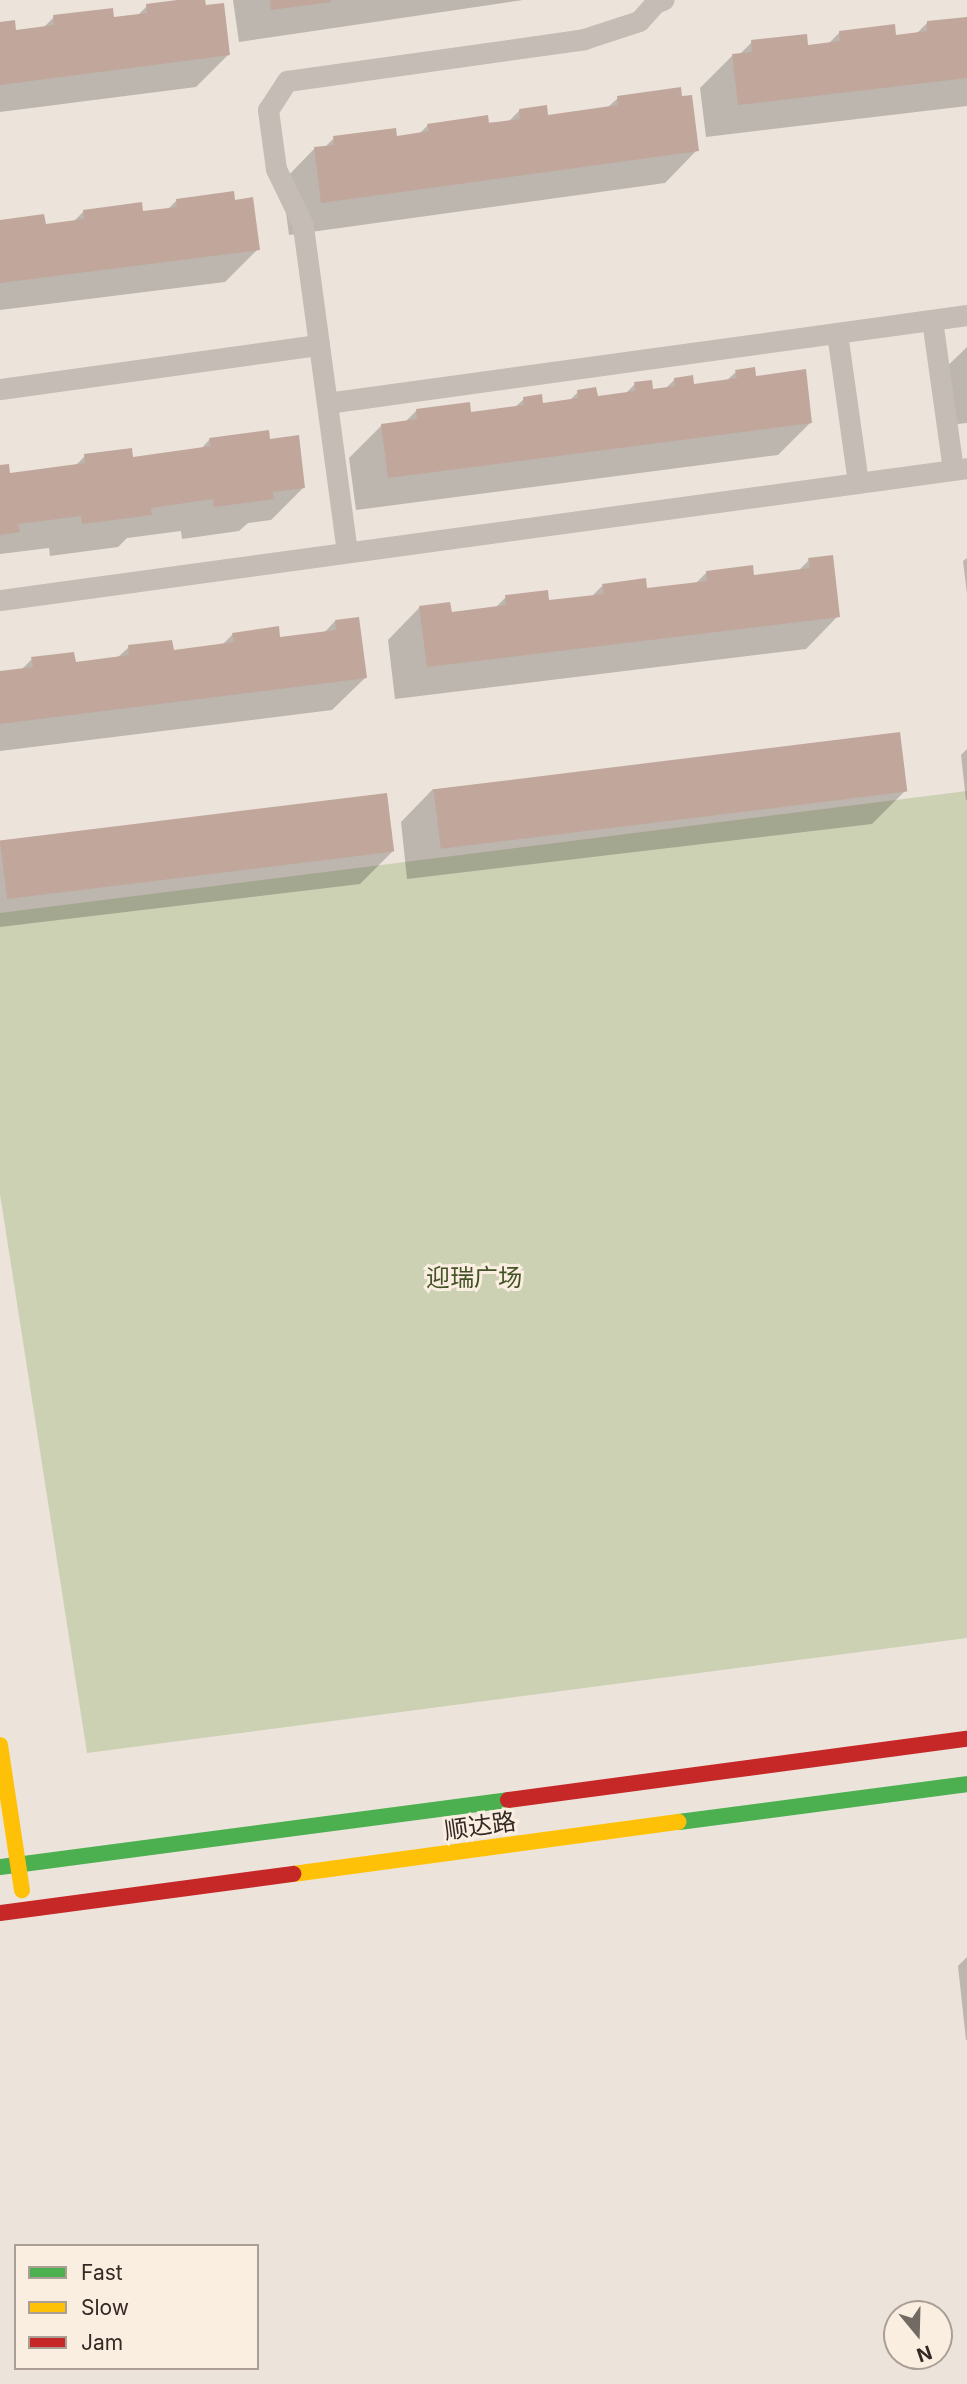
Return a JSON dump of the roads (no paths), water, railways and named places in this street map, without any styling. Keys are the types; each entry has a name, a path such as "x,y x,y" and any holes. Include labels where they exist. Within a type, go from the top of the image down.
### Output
{"main road":[{"name":"顺达路","path":"0,1867 967,1738"},
{"path":"0,1745 25,1910"},
{"name":"顺达路","path":"0,1913 967,1784"}],"lane":[{"path":"347,552 303,225 276,169 268,110 287,81 584,39 639,21 655,4 663,0"},
{"path":"327,403 967,315"},
{"path":"0,600 960,469 932,320"},
{"path":"837,333 858,483"},
{"path":"0,389 319,345"}],"park label":[{"name":"迎瑞广场","path":"474,1278"}]}
